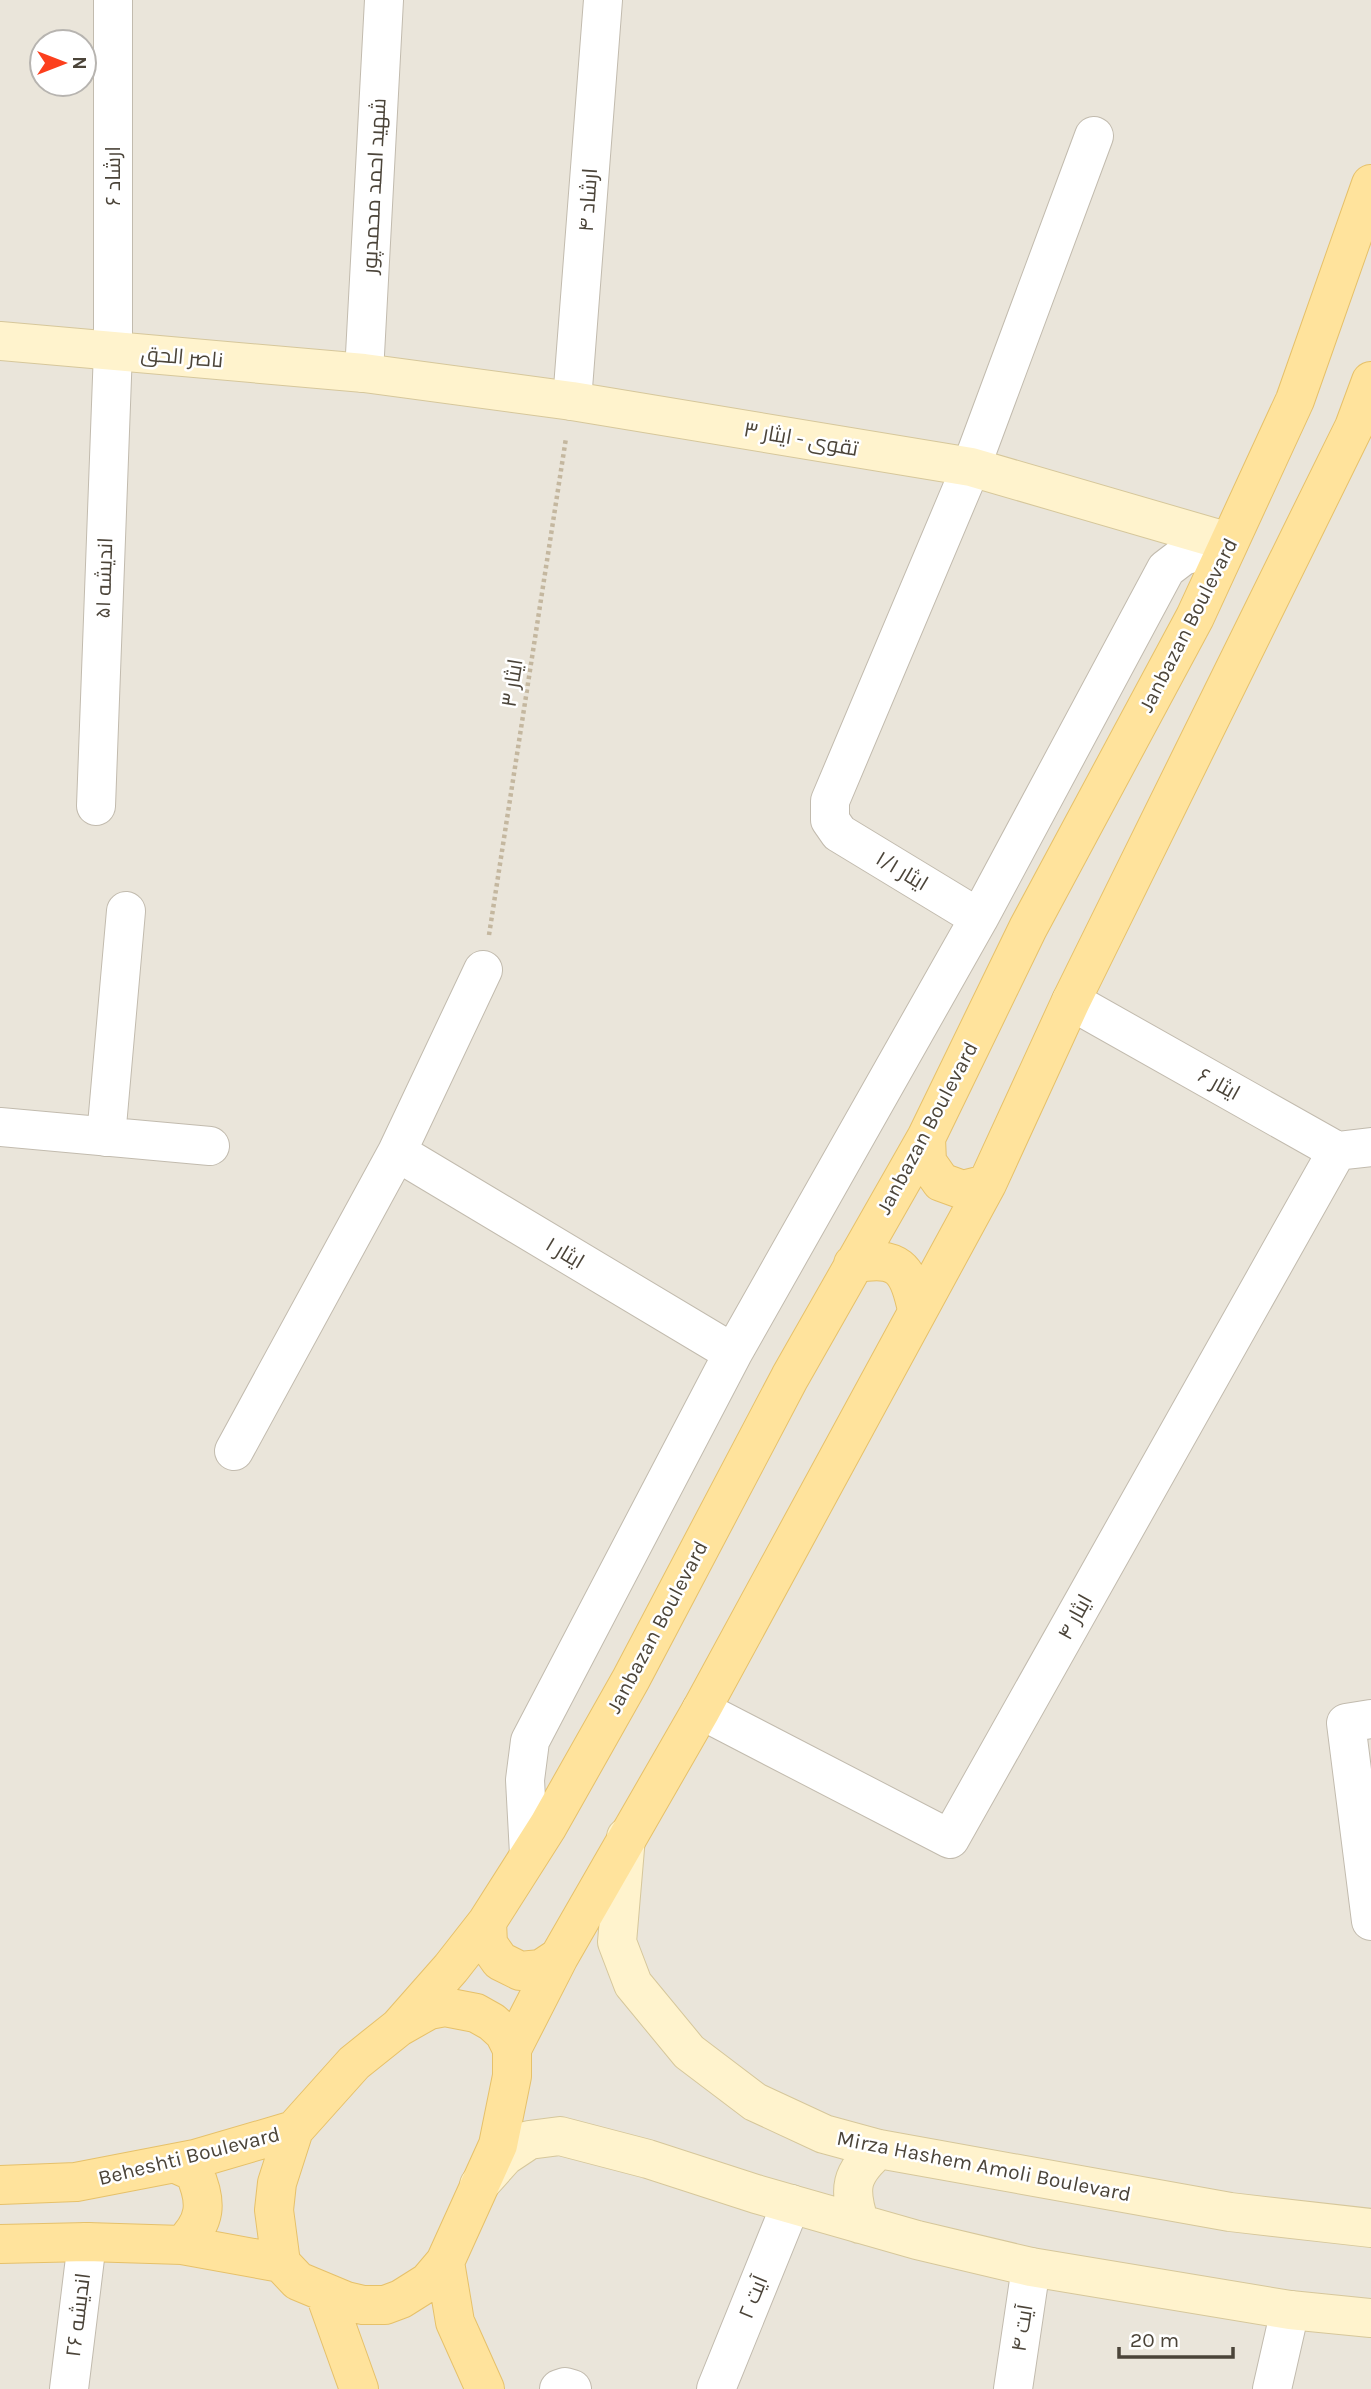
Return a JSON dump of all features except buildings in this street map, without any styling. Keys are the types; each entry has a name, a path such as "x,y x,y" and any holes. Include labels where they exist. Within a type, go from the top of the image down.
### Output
{"main road":[{"name":"Janbazan Boulevard","path":"399,2027 487,1922 548,1826 631,1679 790,1377 926,1138 1028,928 1195,617 1295,400 1371,184"},
{"name":"ناصر الحق","path":"0,341 364,373"},
{"name":"تقوی - ایثار ۳","path":"364,373 572,401 971,467 1229,542"},
{"path":"512,2049 559,1957 701,1710 987,1184 1071,1002 1354,427 1371,381"},
{"path":"926,1138 927,1162 941,1182 963,1190 987,1184"},
{"path":"853,1265 876,1259 890,1262 904,1273 912,1288 918,1310"},
{"name":"Mirza Hashem Amoli Boulevard","path":"626,1837 617,1942 633,1984 689,2052 755,2102 824,2134 879,2150 1230,2212 1371,2228"},
{"path":"487,1922 488,1944 500,1961 520,1971 541,1969 559,1957"},
{"path":"445,2007 476,2013 492,2022 504,2033 512,2049 512,2076 498,2146 445,2262 428,2282 401,2299 384,2305 363,2305 325,2294 298,2281 281,2263 274,2210 277,2183 294,2130 354,2063 399,2027 429,2010 445,2007"},
{"name":"Beheshti Boulevard","path":"0,2185 76,2182 174,2163 294,2130"},
{"path":"478,2187 505,2156 528,2140 560,2136 648,2159 917,2240 1031,2267 1290,2310 1371,2318"},
{"path":"860,2224 852,2202 854,2181 862,2164 879,2150"},
{"path":"174,2163 194,2172 203,2201 202,2219 194,2234 182,2245"},
{"path":"0,2244 87,2242 182,2245 281,2263"},
{"path":"445,2262 455,2322 485,2389"},
{"path":"325,2294 359,2389"}],"street":[{"name":"ارشاد ۶","path":"113,0 113,351"},
{"name":"شهید احمد محمدپور","path":"364,373 384,0"},
{"name":"ارشاد ۴","path":"572,401 603,0"},
{"path":"971,467 1094,136"},
{"name":"اندیشه ۵۱","path":"96,806 113,351"},
{"name":"ایثار ۱/۱","path":"971,467 830,801 830,820 839,833 979,918"},
{"path":"529,1854 525,1780 530,1741 733,1353 979,918 1166,569 1183,556 1229,542"},
{"path":"106,1136 126,911"},
{"path":"234,1451 397,1152 484,970"},
{"name":"ایثار ۶","path":"1071,1002 1354,1149"},
{"path":"0,1127 210,1146"},
{"name":"ایثار ۴","path":"701,1710 950,1839 1354,1149"},
{"name":"ایثار ۱","path":"397,1152 733,1353"},
{"path":"1359,1721 1371,1920"},
{"name":"آیت ۲","path":"716,2389 791,2204"},
{"name":"اندیشه ۲۶","path":"69,2389 87,2242"},
{"name":"آیت ۴","path":"1013,2389 1031,2267"},
{"path":"1272,2389 1290,2310"},
{"path":"559,2389 572,2389"}],"path":[{"name":"ایثار ۳","path":"484,970 572,401"}],"shaded area":[{"path":"0,0 1371,0 1371,2389 0,2389"}]}
